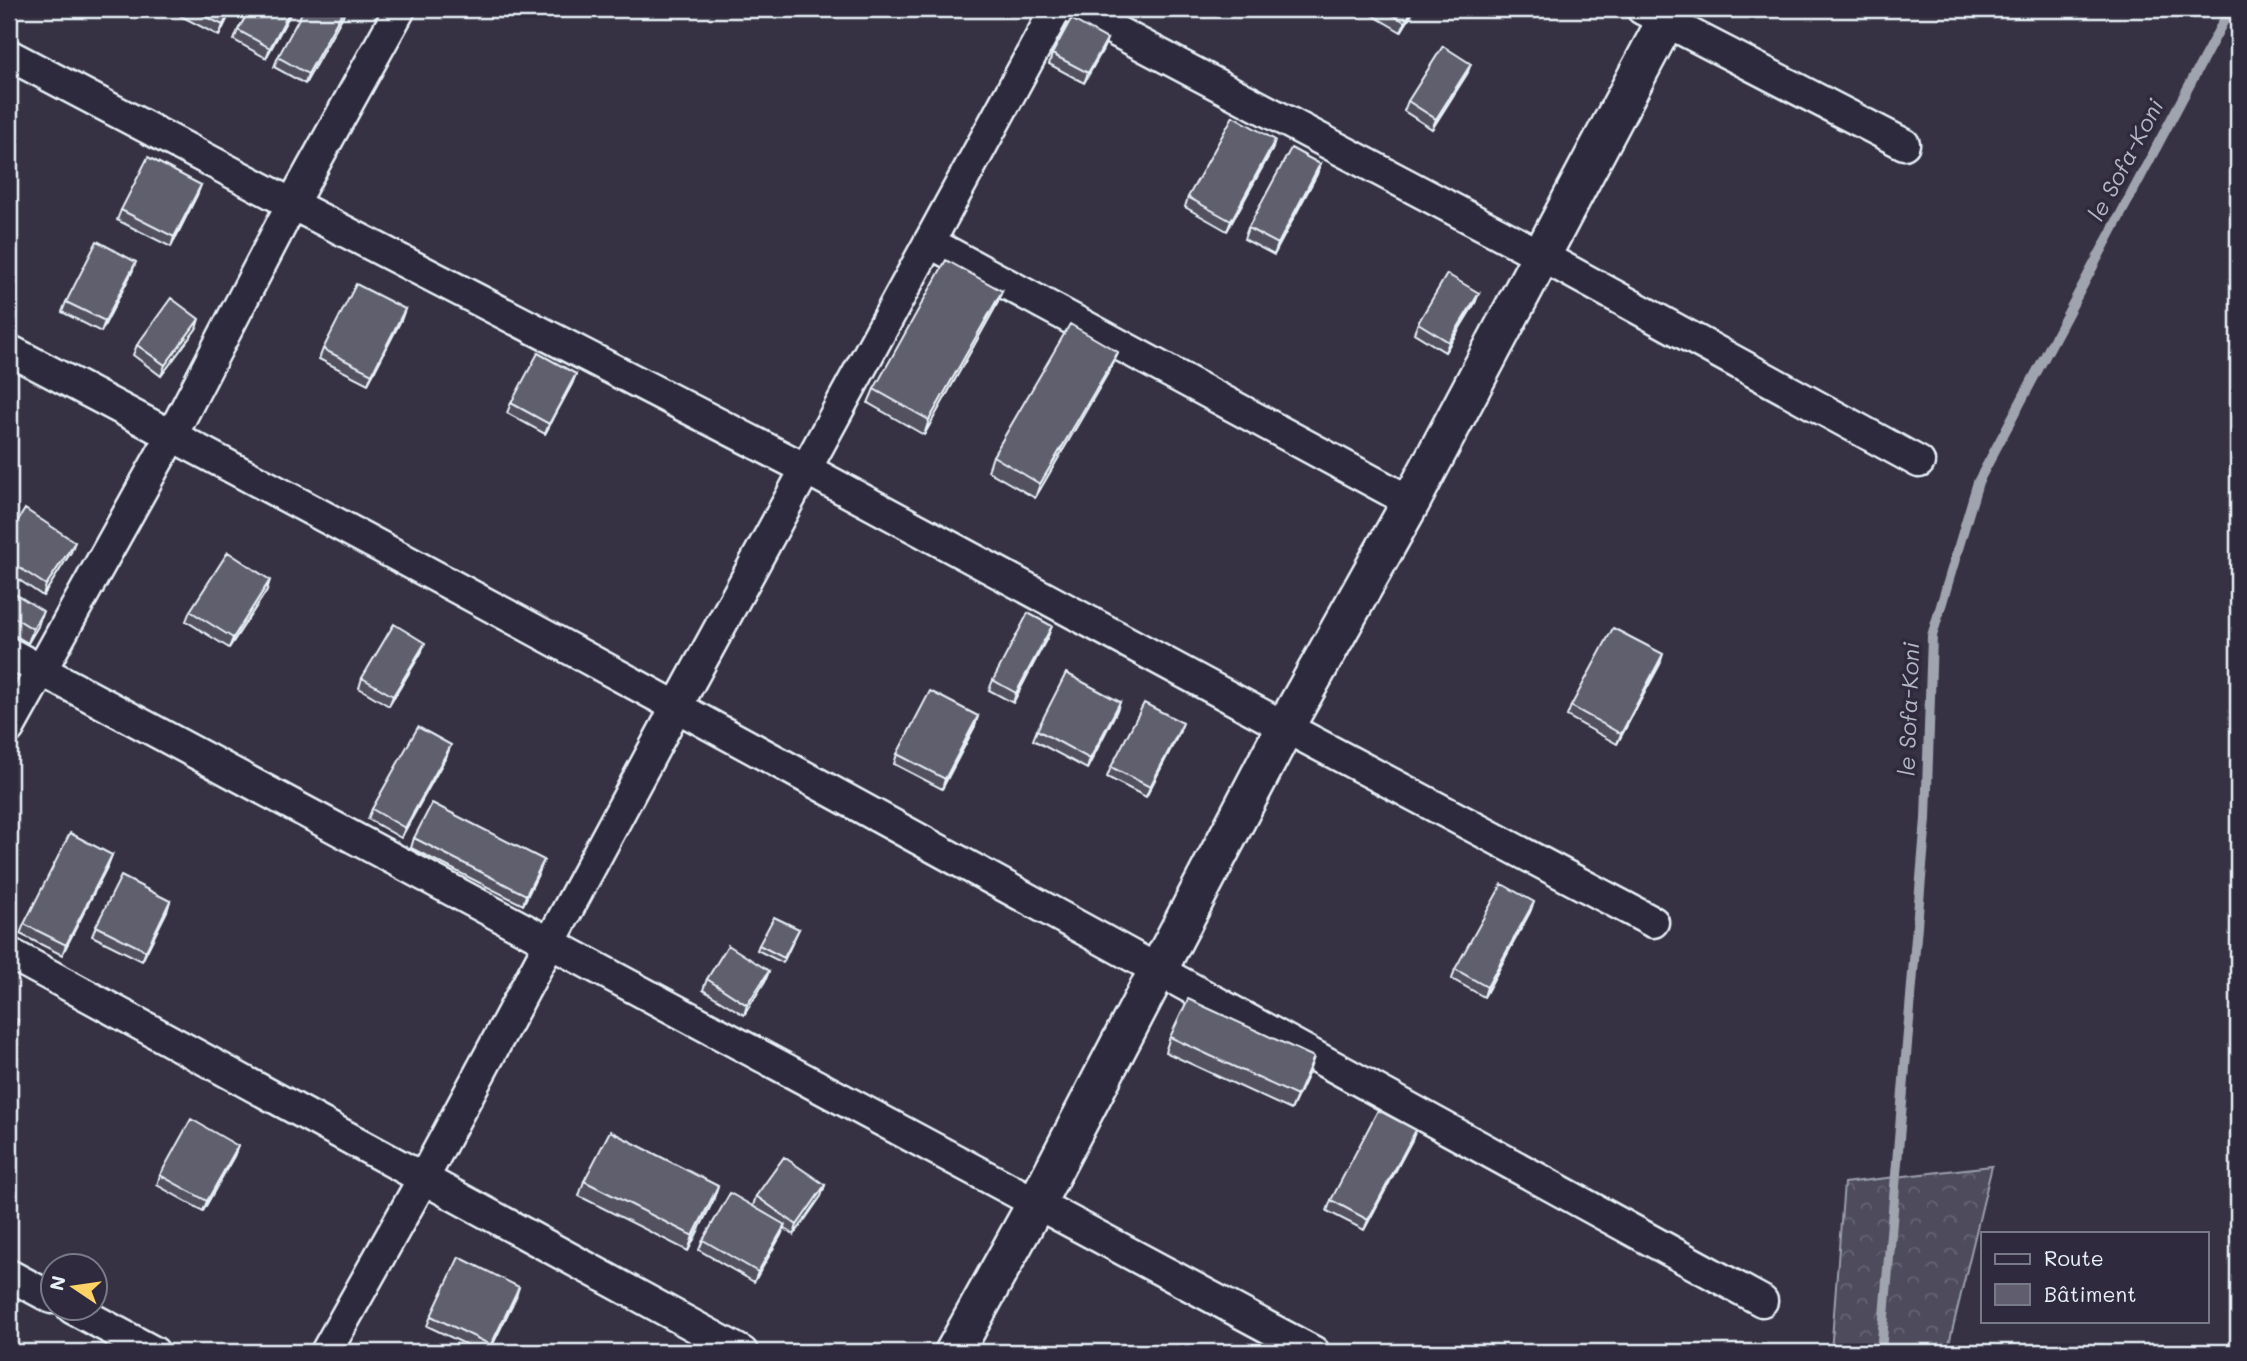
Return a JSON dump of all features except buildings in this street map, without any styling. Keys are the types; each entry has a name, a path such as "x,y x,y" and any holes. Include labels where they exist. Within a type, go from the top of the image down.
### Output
{"street":[{"path":"9,728 172,435 292,204 400,9"},
{"path":"326,1352 423,1180 1056,9"},
{"path":"1074,9 1540,254 1919,462"},
{"path":"954,1352 1037,1202 1285,727 1411,502 1540,254 1659,13 1905,144"},
{"path":"9,55 806,469 1653,922"},
{"path":"929,242 1411,502"},
{"path":"9,350 677,706 1762,1301"},
{"path":"9,653 1314,1352"},
{"path":"9,953 742,1352"},
{"path":"9,1275 38,1291"},
{"path":"98,1322 154,1352"}],"green space":[{"path":"1992,1166 1947,1352 1831,1352 1844,1183"}],"waterway":[{"name":"le Sofa-Koni","path":"1881,1352 1926,819 1932,636 1978,482 2230,9"}]}
